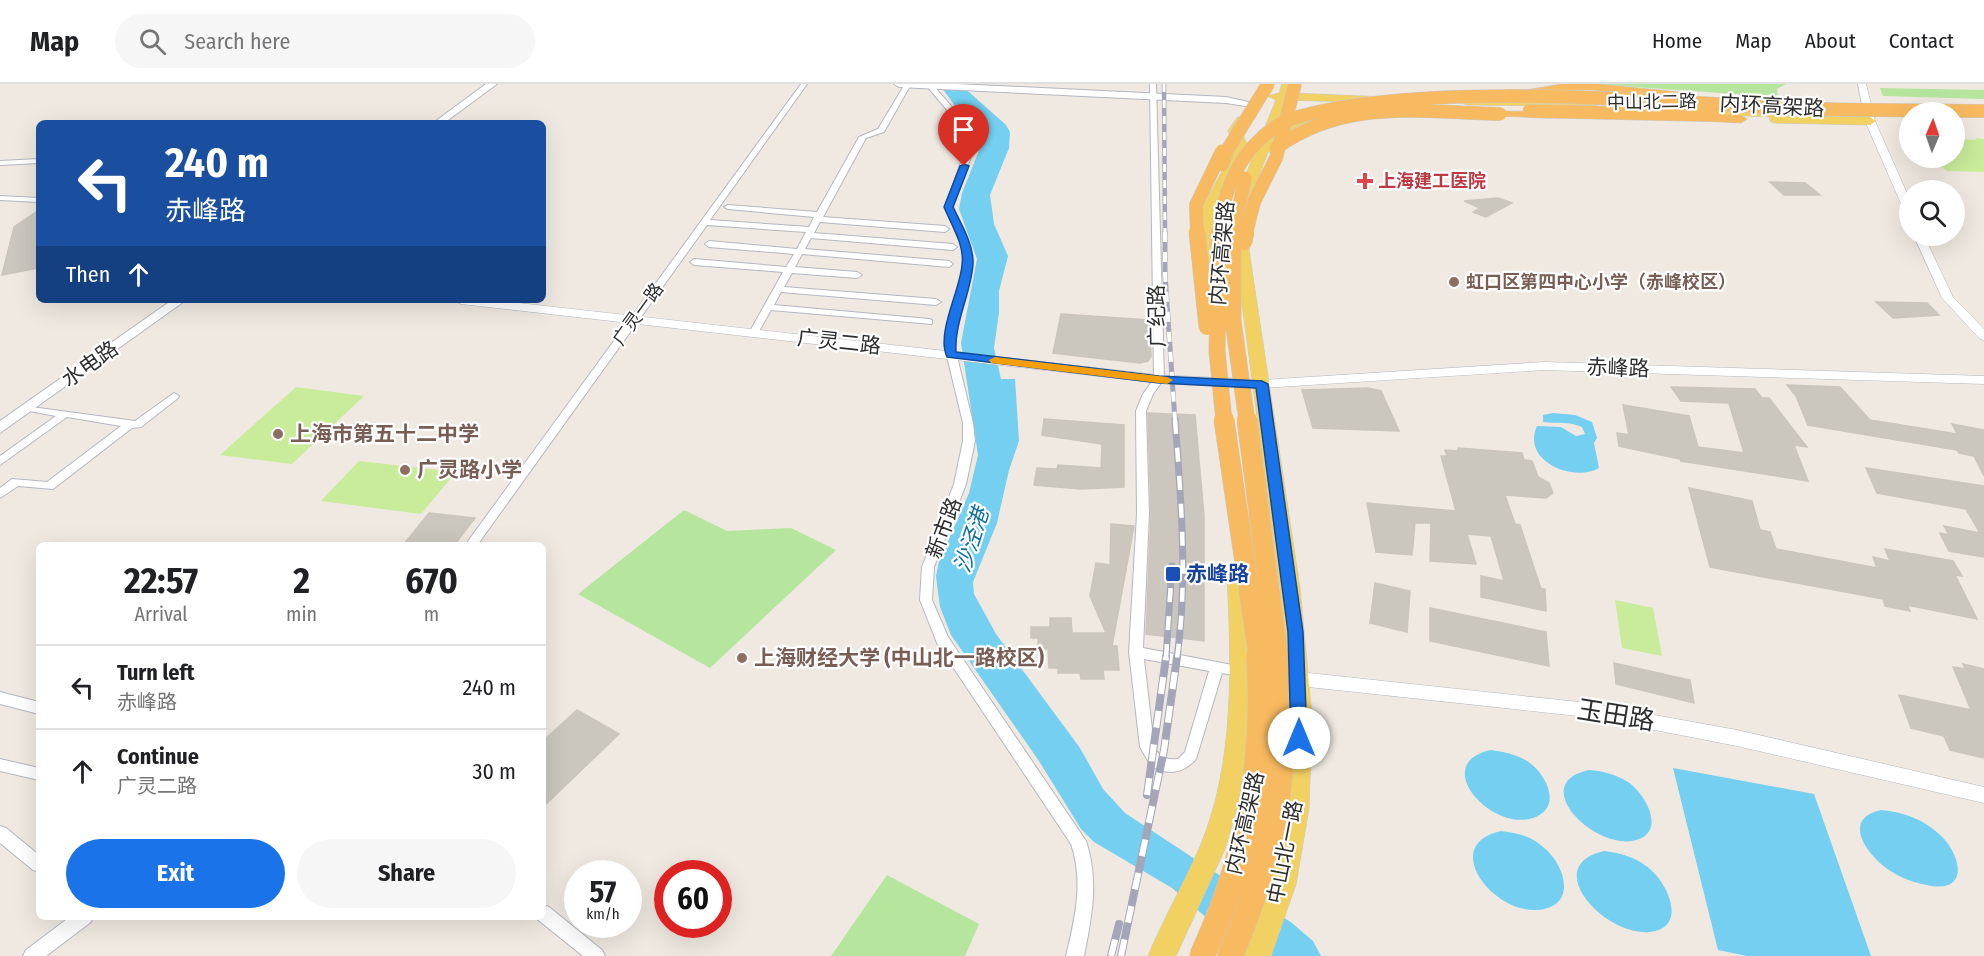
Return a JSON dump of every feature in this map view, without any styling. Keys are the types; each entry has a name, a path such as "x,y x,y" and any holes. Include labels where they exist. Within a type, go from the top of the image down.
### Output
{"highway":[{"name":"内环高架路","path":"1202,956 1221,919 1246,836 1261,755 1258,644 1222,406 1217,355 1217,267 1222,213 1230,182 1241,159 1261,138 1284,123 1329,104 1417,87 1475,84 1546,87 1755,106 1983,112"},
{"path":"1385,100 1489,99 1578,87 1772,101 1983,112"},
{"name":"内环高架路","path":"1230,956 1251,908 1271,824 1280,770 1278,646 1233,321 1233,232 1244,189 1258,152 1275,137 1296,124 1340,106 1422,91 1521,89 1755,111 1899,115"},
{"path":"1217,355 1209,325 1204,222 1212,188 1228,149 1272,91"},
{"path":"1272,91 1276,158 1254,202 1238,268 1241,310 1265,486 1278,646"},
{"path":"1421,107 1529,111 1899,115"},
{"path":"1244,189 1272,151 1294,135 1325,120 1361,113 1742,119"},
{"path":"1222,406 1215,381 1194,228 1196,205 1234,131"}],"main road":[{"path":"442,120 492,84"},
{"path":"899,84 1226,100 1272,91 1300,90 1303,84"},
{"path":"1162,956 1212,849 1232,784 1243,672 1240,596 1203,259 1208,210 1242,146 1234,131 1272,91"},
{"name":"中山北二路","path":"1272,91 1385,100 1563,103 1683,99 1899,115"},
{"name":"中山北二路","path":"1272,91 1353,107 1783,114 1983,112"},
{"name":"中山北一路","path":"1257,956 1283,884 1296,808 1299,680 1290,588 1242,251 1244,189 1272,91"},
{"path":"1244,189 1260,176 1276,143 1285,134 1312,120 1353,107"},
{"path":"1965,114 1983,112"},
{"path":"1742,119 1783,114"},
{"name":"中山北二路","path":"1742,119 1869,114"},
{"name":"水电路","path":"0,428 176,303"}],"street":[{"name":"广灵一路","path":"473,542 804,84"},
{"name":"广纪路","path":"1153,84 1159,379"},
{"path":"1862,84 1869,114 1899,186"},
{"path":"754,333 863,137 881,130 908,85"},
{"name":"新市路","path":"931,86 974,137 948,207 966,247 968,264 950,339 956,356 969,441 960,484 928,567 926,600 942,639 1078,841 1087,872 1088,890 1075,956"},
{"path":"0,164 36,161"},
{"path":"0,198 36,200"},
{"path":"728,207 945,229"},
{"path":"704,222 953,247"},
{"path":"710,244 949,264"},
{"path":"1924,246 1948,298 1984,336"},
{"path":"694,262 857,275"},
{"path":"779,289 936,302"},
{"name":"广灵二路","path":"488,303 1159,379 1216,383"},
{"path":"769,307 929,322"},
{"name":"赤峰路","path":"1216,383 1262,384 1544,366 1984,380"},
{"path":"1159,379 1148,394 1141,411 1143,514 1136,652 1148,747 1154,760 1167,766 1183,765 1191,755 1217,667"},
{"path":"28,408 137,425 174,396"},
{"path":"0,461 65,414"},
{"path":"0,479 49,486 130,424"},
{"path":"0,494 16,482"},
{"path":"1136,652 1243,672"},
{"name":"玉田路","path":"1243,672 1299,680 1499,699 1620,716 1724,735 1984,795"},
{"path":"0,698 36,707"},
{"path":"0,765 36,773"},
{"path":"0,833 36,863"},
{"path":"546,915 596,956"},
{"path":"32,956 80,920"}],"green space":[{"path":"1593,84 1786,84 1777,89 1778,97"},
{"path":"1880,88 1984,90 1984,99 1883,96"},
{"path":"1975,138 1984,139 1984,172 1947,171 1943,168 1965,168 1965,139 1977,140"},
{"path":"296,387 364,396 292,464 220,455"},
{"path":"359,461 456,472 421,514 321,501"},
{"path":"684,510 727,531 791,528 836,550 710,668 578,594"},
{"path":"1615,600 1653,608 1662,656 1622,648"},
{"path":"887,875 979,924 965,956 831,956"}],"water":[{"name":"沙泾港","path":"939,84 960,84 1006,125 1010,132 1009,148 990,195 994,224 1008,256 999,291 999,312 994,348 1001,379 1015,379 1019,441 1009,470 997,523 973,582 974,594 996,634 1080,748 1103,789 1125,813 1292,923 1313,941 1321,956 1251,956 1172,888 1094,842 1081,829 1039,761 951,635 940,607 936,576 939,562 969,493 978,455 961,343 977,259 959,209 962,193 982,143 979,130 958,110"},
{"path":"1553,413 1575,415 1592,422 1597,438 1594,443 1599,468 1576,473 1552,466 1543,459 1536,449 1534,438 1537,426 1561,427 1576,436 1585,434 1582,427 1577,425 1543,422 1543,415"},
{"path":"1491,750 1526,760 1542,776 1547,784 1550,800 1542,813 1533,818 1517,820 1500,815 1485,806 1473,794 1466,781 1466,768 1473,757"},
{"path":"1673,768 1814,794 1871,956 1747,956 1718,950"},
{"path":"1589,770 1609,773 1623,779 1642,796 1651,814 1652,823 1649,831 1643,837 1632,841 1616,840 1584,825 1572,813 1565,800 1564,787 1572,777"},
{"path":"1881,810 1912,817 1939,834 1947,842 1957,862 1956,879 1950,884 1941,886 1927,885 1903,878 1881,864 1863,842 1860,826 1863,819"},
{"path":"1501,831 1518,834 1538,843 1558,864 1564,884 1563,893 1550,907 1537,910 1520,908 1504,901 1479,877 1474,863 1474,850 1483,839"},
{"path":"1604,851 1636,860 1654,872 1661,881 1667,891 1672,912 1669,921 1662,928 1650,932 1632,931 1615,924 1599,913 1586,899 1578,885 1577,871 1585,859"}],"building":[{"path":"1770,182 1805,183 1820,195 1784,195"},
{"path":"1498,198 1512,203 1486,217 1473,212 1480,208 1464,201"},
{"path":"36,212 36,269 2,275 14,227"},
{"path":"1876,302 1927,303 1939,315 1893,318"},
{"path":"1061,314 1149,320 1151,356 1148,361 1140,363 1053,353"},
{"path":"1787,385 1840,387 1870,420 1957,434 1952,424 1984,430 1984,476 1974,456 1959,453 1957,450 1808,425 1796,396"},
{"path":"1671,387 1755,389 1762,398 1769,398 1807,447 1794,445 1808,481 1681,461 1619,446 1617,433 1629,435 1623,405 1689,416 1698,447 1744,453 1729,403 1681,401"},
{"path":"1368,388 1381,391 1399,431 1313,428 1302,390"},
{"name":"赤峰路","path":"1148,413 1195,415 1204,516 1204,641 1146,634 1151,514"},
{"path":"1044,419 1124,425 1124,487 1081,489 1034,485 1037,468 1057,469 1058,465 1101,468 1102,444 1042,435"},
{"path":"1458,448 1522,453 1524,460 1532,461 1538,477 1549,483 1553,493 1546,498 1505,495 1515,524 1520,525 1541,589 1545,589 1546,611 1481,597 1481,576 1504,581 1491,536 1467,534 1476,564 1430,561 1431,523 1415,523 1412,555 1376,552 1367,503 1456,511 1441,456 1447,456 1445,450 1458,451"},
{"path":"1866,468 1984,486 1984,557 1949,551 1940,533 1949,535 1944,526 1980,533 1966,509 1877,493"},
{"path":"1689,488 1752,501 1760,530 1770,532 1776,549 1877,568 1873,557 1890,561 1885,549 1953,561 1962,576 1955,575 1977,619 1907,605 1910,611 1885,606 1883,599 1710,567"},
{"path":"429,513 475,518 457,542 406,542"},
{"path":"1111,524 1134,526 1112,646 1117,646 1119,670 1103,670 1104,679 1081,679 1080,673 1058,673 1058,668 1049,668 1048,649 1038,649 1038,638 1031,638 1031,627 1050,627 1050,618 1071,618 1072,633 1106,633 1090,596 1096,563 1110,565"},
{"path":"1375,583 1410,591 1407,632 1370,623"},
{"path":"1430,608 1546,632 1549,666 1430,641"},
{"path":"1614,663 1690,680 1694,703 1616,684"},
{"path":"1963,664 1984,669 1984,758 1950,750 1944,736 1911,728 1899,695 1971,710 1953,667 1965,669"},
{"path":"577,710 619,734 546,804 546,738"}],"railway":[{"path":"1164,84 1165,234"},
{"path":"1165,234 1165,274 1175,421"},
{"path":"1175,420 1183,569 1177,658"},
{"path":"1166,658 1172,566"},
{"path":"1147,795 1166,657"},
{"path":"1121,956 1164,750 1177,657"},
{"path":"1111,956 1119,924"}],"slow traffic":[{"path":"995,360 1167,380"}],"place":[{"name":"上海建工医院","path":"1365,181"},
{"name":"虹口区第四中心小学（赤峰校区）","path":"1454,282"},
{"name":"上海市第五十二中学","path":"278,434"},
{"name":"广灵路小学","path":"405,470"},
{"name":"赤峰路","path":"1173,574"},
{"name":"上海财经大学 (中山北一路校区)","path":"742,658"}],"route":[{"path":"964,166 948,207 966,247 968,264 950,339 951,355 1159,379 1262,384 1295,632 1299,680 1299,738"}]}
